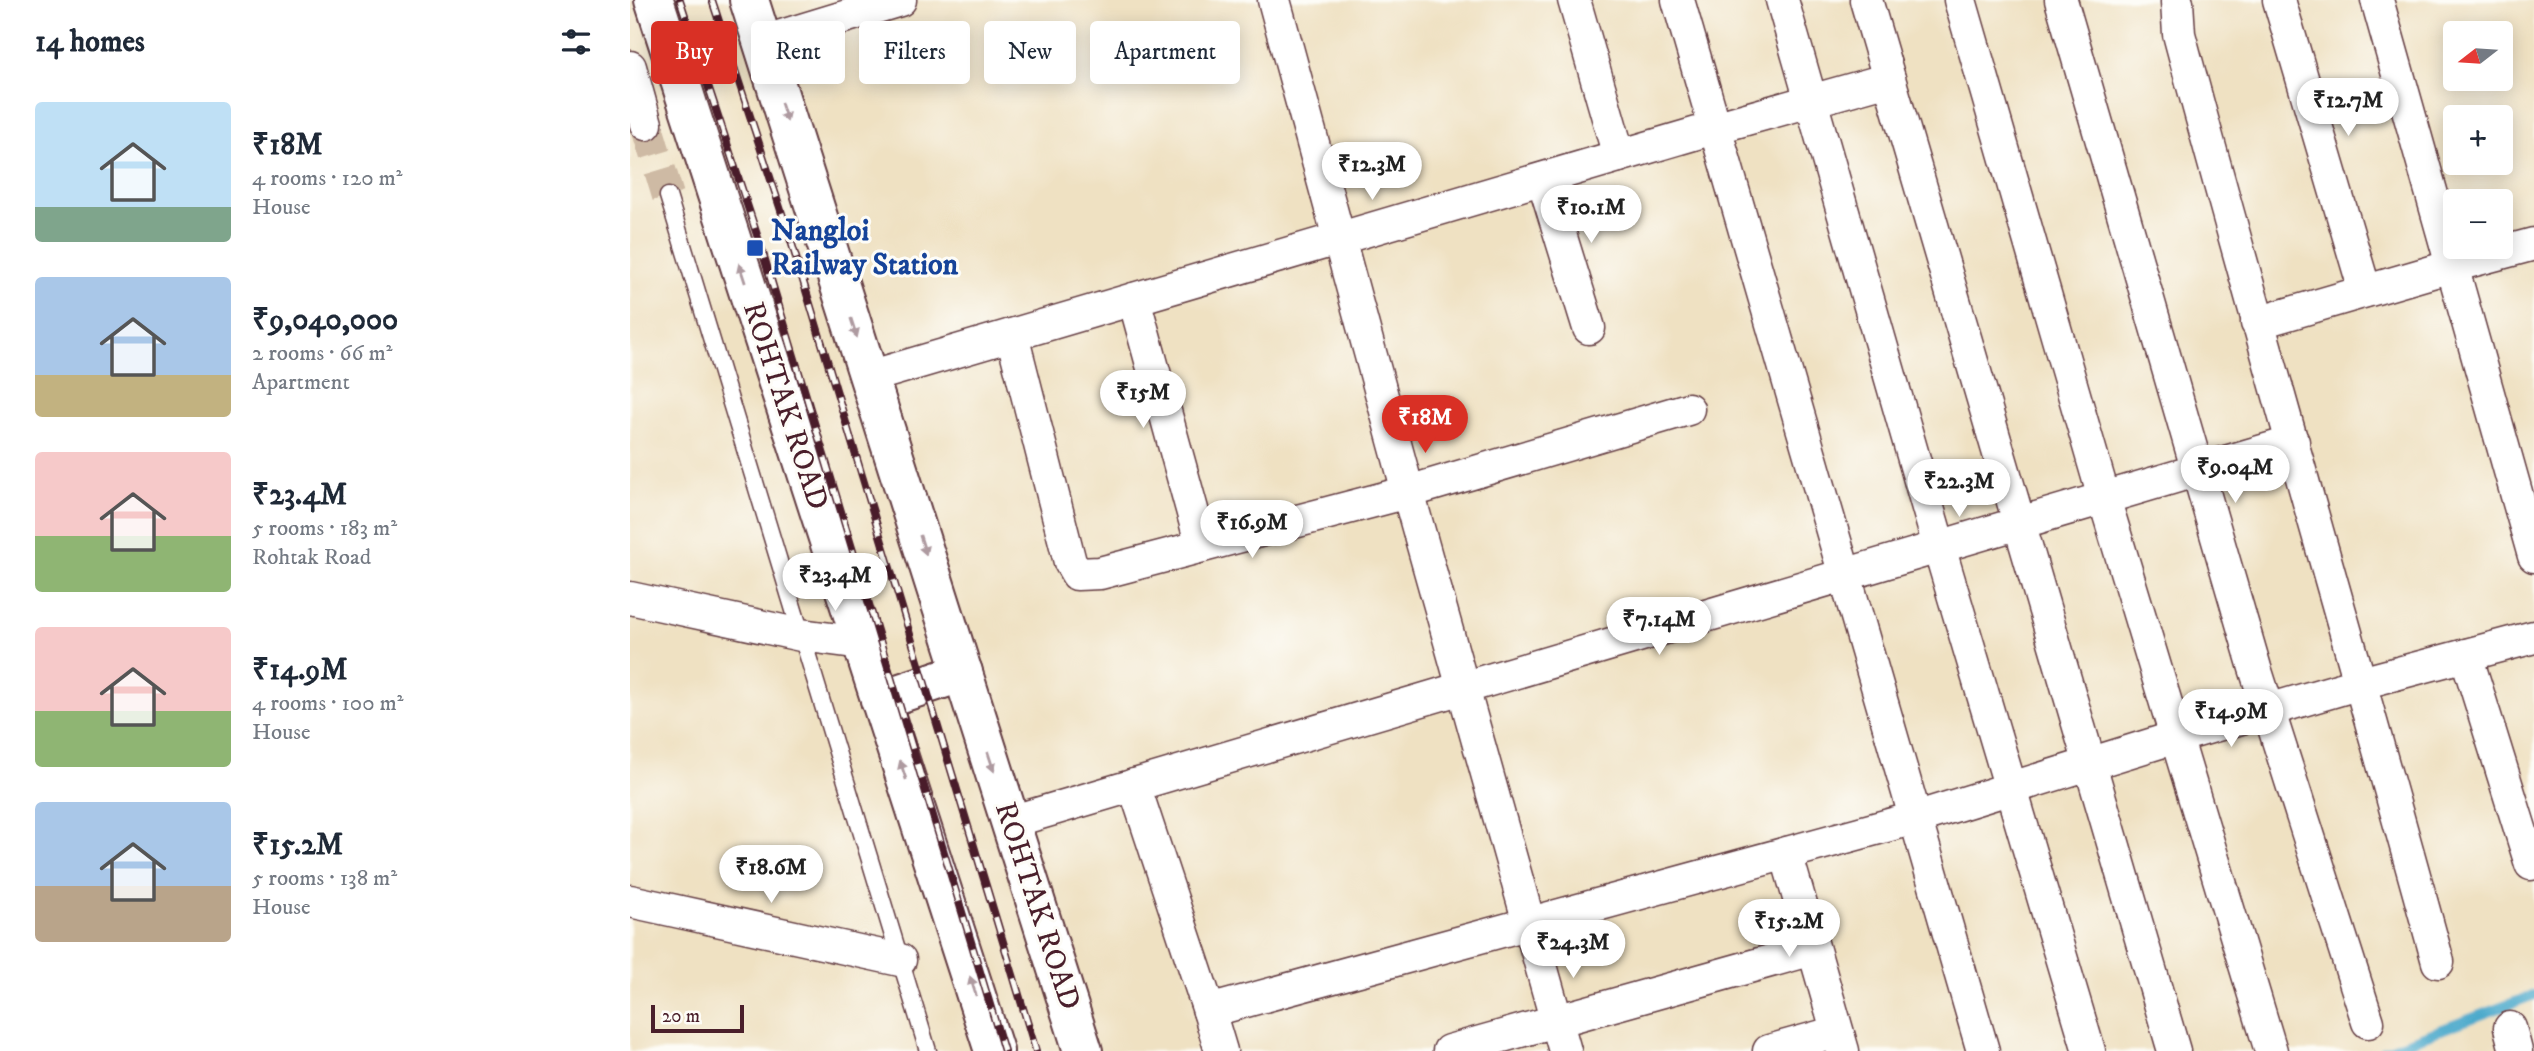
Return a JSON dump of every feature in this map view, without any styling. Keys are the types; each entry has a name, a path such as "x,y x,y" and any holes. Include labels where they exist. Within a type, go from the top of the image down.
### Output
{"highway":[{"name":"ROHTAK ROAD","path":"654,0 993,1051"},
{"name":"ROHTAK ROAD","path":"749,0 756,21"},
{"name":"ROHTAK ROAD","path":"775,84 1083,1051"},
{"path":"880,700 963,672"}],"street":[{"path":"630,2 637,0"},
{"path":"831,21 900,0"},
{"path":"1274,0 1408,492 1561,1036"},
{"path":"1574,0 1619,156"},
{"path":"1678,0 1983,1051"},
{"path":"1782,0 1939,547 2089,1051"},
{"path":"1866,0 2174,1051"},
{"path":"1960,0 2105,498 2272,1051"},
{"path":"2061,0 2270,711 2368,1022"},
{"path":"2279,0 2365,291"},
{"path":"2377,0 2534,556"},
{"path":"2183,1 2179,34 2257,323 2293,442 2438,962"},
{"path":"630,67 646,124"},
{"path":"869,377 1889,79"},
{"path":"1543,178 1589,328"},
{"path":"2257,323 2534,244"},
{"path":"1134,299 1202,546"},
{"path":"1012,335 1070,562 1077,573 1100,573 1408,492 1688,409"},
{"path":"1010,822 2293,442"},
{"path":"630,598 801,635 862,643"},
{"path":"1209,1011 1915,818 2176,737 2361,683 2534,637"},
{"path":"2466,655 2531,864"},
{"path":"1133,785 1221,1051"},
{"path":"1769,1051 1840,1041 1786,853"},
{"path":"630,901 900,960"},
{"path":"1449,1051 1561,1036 1813,948"}],"lane":[{"path":"668,196 928,1051"}],"waterway":[{"path":"2384,1051 2534,995"}],"tunnel":[{"path":"646,124 668,196"}],"railway":[{"path":"680,0 762,250 1004,1051"},
{"path":"712,0 791,241 1036,1051"}],"place":[{"name":"Nangloi Railway Station","path":"755,248"}]}
